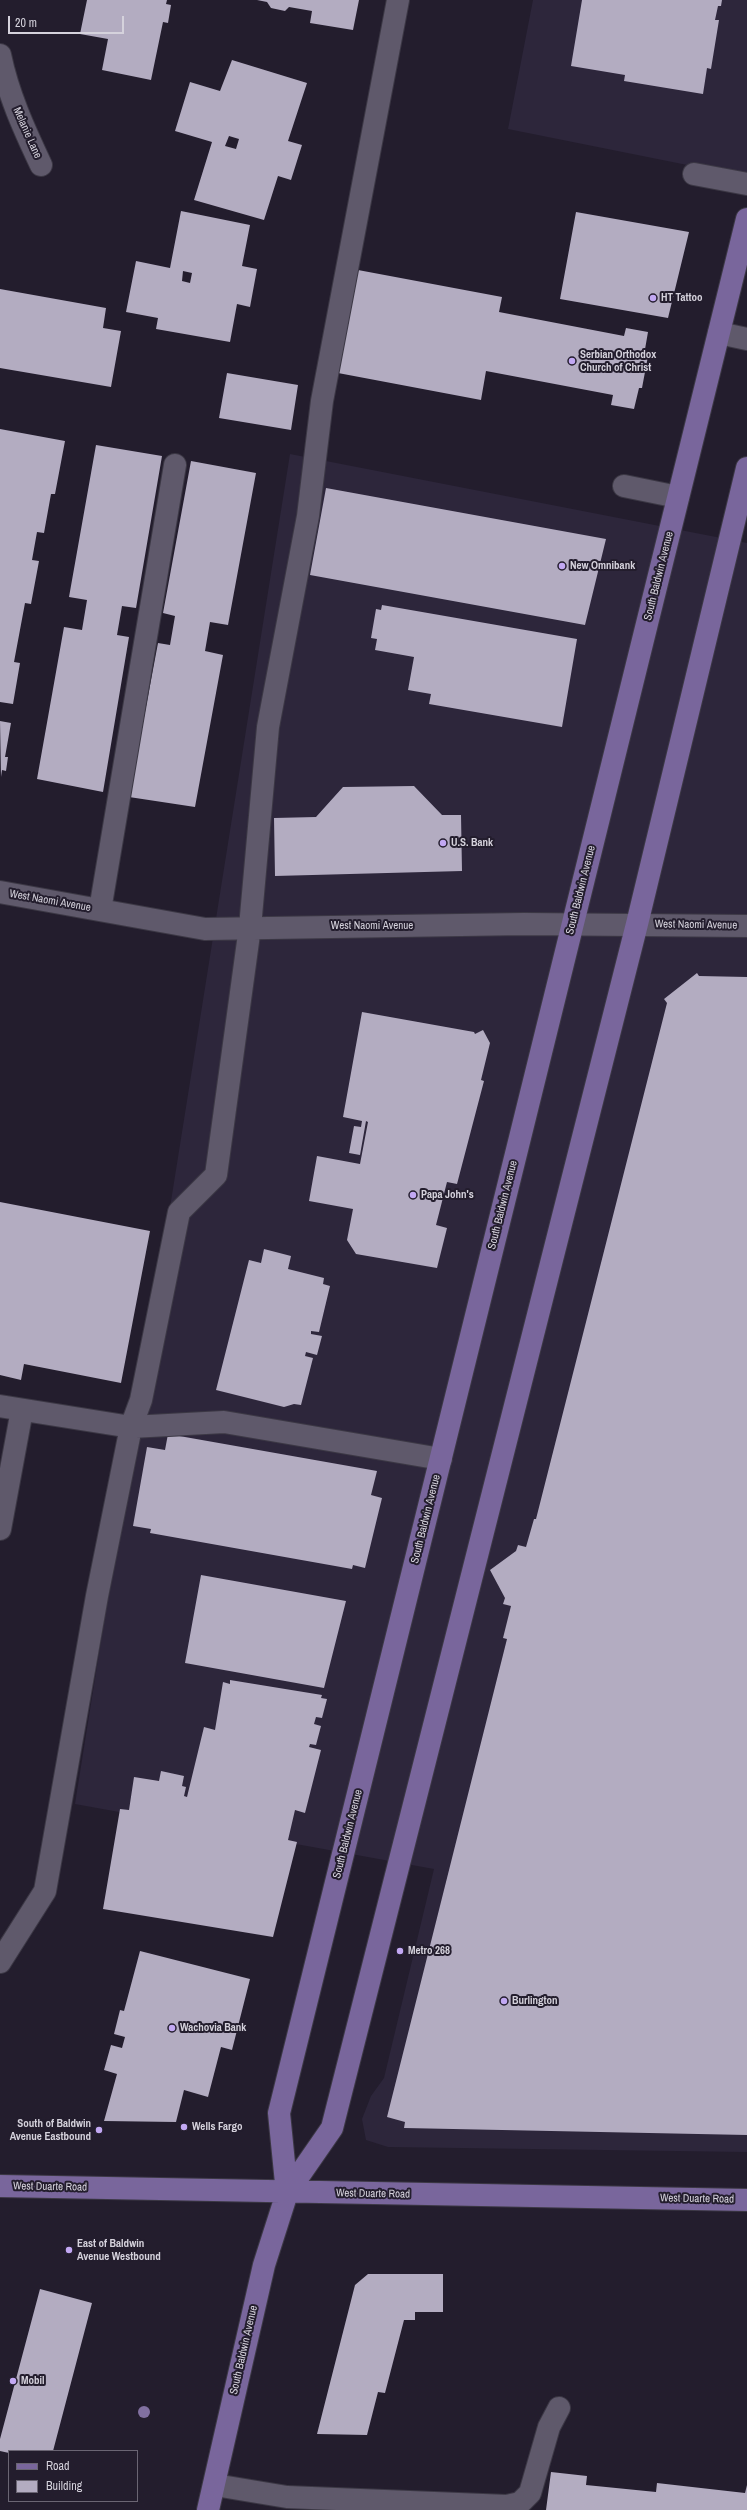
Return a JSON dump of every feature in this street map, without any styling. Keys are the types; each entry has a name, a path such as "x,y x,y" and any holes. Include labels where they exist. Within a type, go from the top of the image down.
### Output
{"main road":[{"name":"South Baldwin Avenue","path":"287,2192 279,2113 747,219"},
{"name":"South Baldwin Avenue","path":"208,2510 264,2265 287,2192 332,2128 637,924 747,468"},
{"name":"West Duarte Road","path":"0,2186 747,2200"}],"street":[{"path":"0,1962 45,1891 95,1606 131,1427 141,1400 179,1212 216,1175 250,927 268,727 308,516 322,401 398,0"},
{"name":"Melanie Lane","path":"0,56 6,83 21,123 41,164"},
{"path":"694,174 747,184"},
{"path":"719,333 747,339"},
{"path":"100,910 175,465"},
{"path":"624,486 678,497"},
{"name":"West Naomi Avenue","path":"0,892 204,929 250,927 573,924 747,926"},
{"path":"0,1406 131,1427 224,1422 441,1459"},
{"path":"0,1529 22,1410"},
{"path":"214,2485 287,2497 513,2505 520,2503 530,2493 549,2427 559,2408"}],"shaded area":[{"path":"533,0 747,0 747,177 508,129"},
{"path":"290,454 747,543 747,2152 388,2147 366,2140 362,2119 371,2096 384,2078 434,1869 75,1804"}],"building":[{"path":"87,0 167,0 166,4 171,5 168,23 163,22 151,80 102,70 108,39 80,34"},
{"path":"257,0 359,0 353,30 310,23 312,11 289,7 285,11 271,8 267,2"},
{"path":"582,0 722,0 721,6 718,6 715,20 719,20 711,69 707,68 703,94 624,81 625,75 571,66"},
{"path":"232,60 307,83 288,141 302,145 291,180 278,176 264,220 194,200 212,142 175,131 190,82 220,91","holes":["229,136 239,139 236,149 225,146"]},
{"path":"181,211 250,225 242,266 257,269 250,307 237,304 230,342 156,329 158,318 126,312 136,261 170,268","holes":["183,271 192,273 190,283 182,281"]},
{"path":"576,212 689,232 668,318 560,299"},
{"path":"358,270 502,297 499,312 624,336 626,328 648,332 644,355 648,356 642,388 639,388 634,409 611,405 613,395 486,371 481,400 338,373"},
{"path":"0,289 106,308 103,328 121,331 111,387 0,368"},
{"path":"227,373 298,385 291,430 219,418"},
{"path":"0,429 65,441 55,494 51,494 44,533 37,532 32,560 39,561 31,604 25,603 14,662 20,663 13,704 0,702"},
{"path":"96,445 162,456 136,608 122,606 117,635 129,637 103,792 37,779 64,627 82,630 87,600 69,597"},
{"path":"191,461 256,473 228,625 210,622 205,651 223,655 195,807 129,797 158,643 170,645 175,616 163,613"},
{"path":"326,488 606,539 585,625 310,575"},
{"path":"382,605 577,639 562,727 429,704 431,694 408,690 414,657 375,650 377,639 371,638 376,609 381,610"},
{"path":"0,721 11,723 5,757 8,757 6,771 2,770 1,777"},
{"path":"414,786 442,815 461,815 462,871 275,876 274,818 316,817 343,787"},
{"path":"697,973 699,976 747,977 747,2135 404,2128 405,2122 387,2117 507,1639 503,1638 511,1606 503,1604 505,1598 490,1570 516,1551 518,1545 526,1547 534,1519 536,1519 667,1003 664,999"},
{"path":"362,1012 474,1032 475,1034 483,1030 490,1043 481,1080 484,1081 457,1184 447,1182 436,1225 447,1228 437,1268 356,1254 347,1240 353,1209 309,1201 317,1156 360,1164 368,1122 366,1121 360,1155 349,1153 354,1126 361,1127 362,1121 343,1117"},
{"path":"0,1202 150,1231 121,1383 24,1364 21,1380 0,1375"},
{"path":"264,1249 291,1256 288,1269 324,1278 323,1284 330,1286 319,1332 311,1331 311,1334 322,1336 317,1355 306,1352 305,1356 313,1358 301,1405 294,1404 284,1407 216,1390 249,1260 261,1263"},
{"path":"168,1434 377,1471 371,1495 382,1498 365,1568 353,1565 352,1569 150,1533 151,1529 133,1526 147,1447 165,1450"},
{"path":"201,1575 346,1601 324,1688 185,1663"},
{"path":"230,1680 322,1695 321,1698 327,1699 322,1718 316,1717 314,1724 321,1726 316,1745 310,1744 309,1747 321,1750 305,1813 295,1810 288,1840 297,1842 273,1937 103,1909 120,1809 129,1810 134,1777 159,1781 161,1771 184,1776 182,1786 186,1787 184,1796 187,1797 204,1727 215,1730 223,1682 230,1684"},
{"path":"140,1951 250,1979 232,2050 221,2047 208,2097 184,2090 176,2122 104,2121 117,2074 104,2070 111,2045 122,2048 125,2037 114,2034 120,2010 124,2011"},
{"path":"368,2274 443,2274 443,2312 415,2312 415,2320 404,2320 385,2393 378,2392 367,2435 317,2434 355,2285"},
{"path":"40,2289 92,2303 53,2450 8,2450 8,2453 0,2451 0,2439"},
{"path":"551,2472 587,2476 586,2485 656,2492 657,2483 745,2493 747,2485 747,2510 546,2510"}],"place":[{"name":"HT Tattoo","path":"653,298"},
{"name":"Serbian Orthodox Church of Christ","path":"572,361"},
{"name":"New Omnibank","path":"562,566"},
{"name":"U.S. Bank","path":"443,843"},
{"name":"Papa John's","path":"413,1195"},
{"name":"Metro 268","path":"400,1951"},
{"name":"Burlington","path":"504,2001"},
{"name":"Wachovia Bank","path":"172,2028"},
{"name":"Wells Fargo","path":"184,2127"},
{"name":"South of Baldwin Avenue Eastbound","path":"99,2130"},
{"name":"East of Baldwin Avenue Westbound","path":"69,2250"},
{"name":"Mobil","path":"13,2381"}]}
